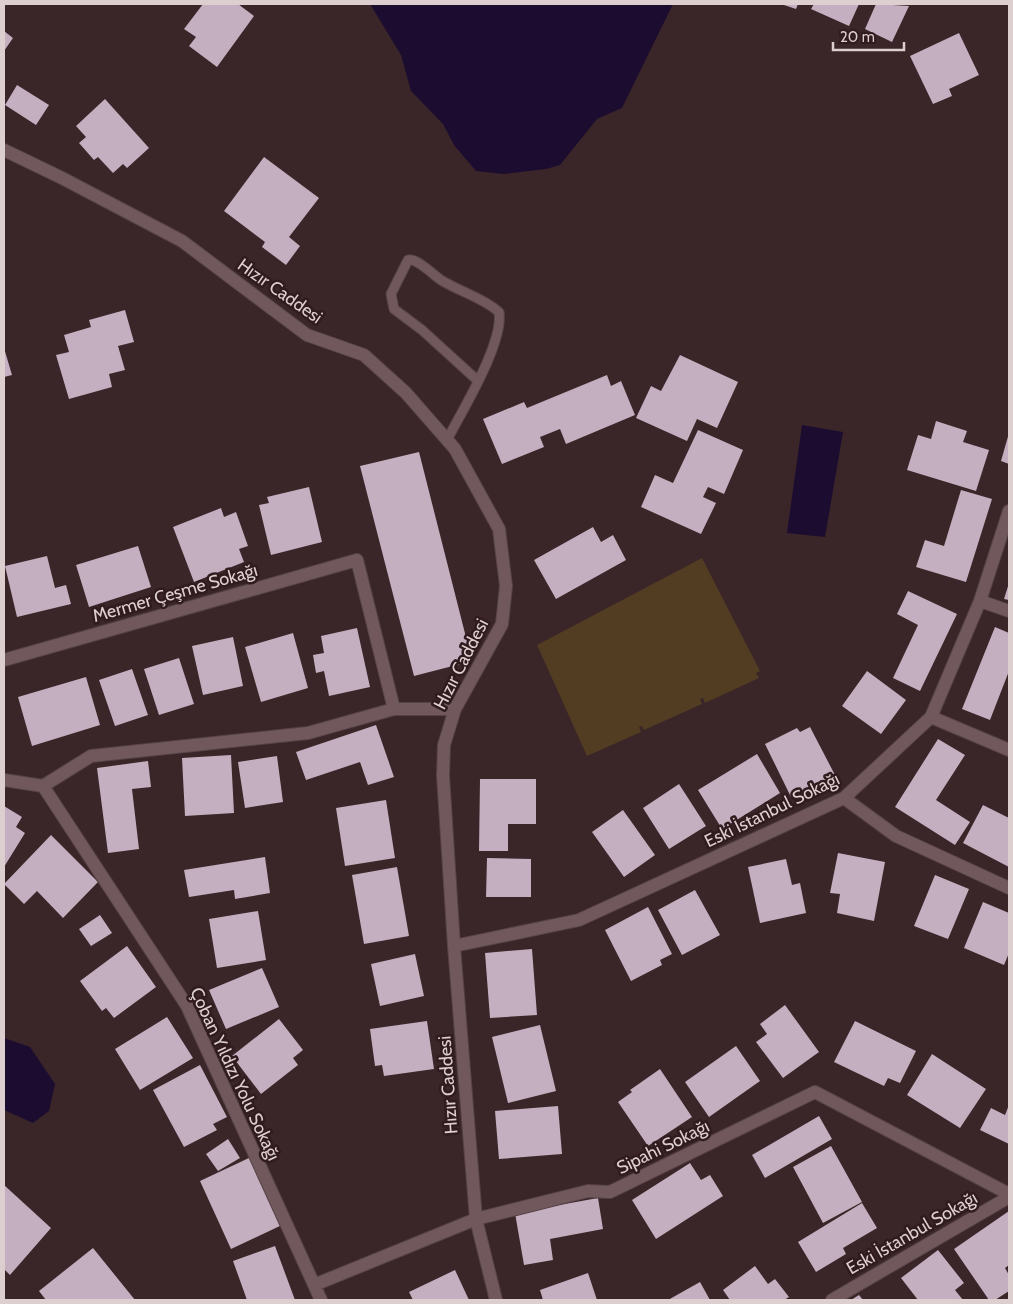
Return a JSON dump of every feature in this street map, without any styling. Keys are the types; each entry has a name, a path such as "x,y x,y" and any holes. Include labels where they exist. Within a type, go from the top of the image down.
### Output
{"street":[{"name":"Hızır Caddesi","path":"4,150 182,241 307,336 364,355 406,393 454,449 499,529 506,586 502,624 455,709 444,745 443,775 454,946 476,1219 496,1300"},
{"name":"Eski İstanbul Sokağı","path":"454,946 579,920 844,798 931,717 980,601 1009,511"},
{"name":"Mermer Çeşme Sokağı","path":"4,660 357,560 394,709"},
{"path":"980,601 1009,611"},
{"path":"4,780 43,786 91,756 308,733 394,709 455,709"},
{"path":"931,717 1009,750"},
{"name":"Çoban Yıldızı Yolu Sokağı","path":"43,786 187,1006 321,1300"},
{"path":"844,798 896,836 1009,888"},
{"name":"Sipahi Sokağı","path":"314,1285 476,1219 588,1191 610,1192 815,1092 1009,1196"},
{"name":"Eski İstanbul Sokağı","path":"832,1300 1009,1196"}],"lane":[{"path":"447,440 493,349 499,312 488,302 468,295 442,281 416,261 408,260 391,294 394,309 422,330 477,380"}],"shaded area":[{"path":"370,4 673,4 622,108 597,119 560,165 546,169 503,174 476,171 454,145 443,124 411,91 401,55"},
{"path":"802,425 843,432 825,537 787,533"},
{"path":"702,558 760,671 756,673 759,678 705,703 703,698 700,699 702,704 644,730 642,726 639,727 641,732 587,756 537,645"},
{"path":"4,1038 30,1047 55,1084 49,1111 33,1123 4,1110"}],"building":[{"path":"203,4 238,4 254,16 217,67 189,46 196,37 184,29"},
{"path":"781,4 798,4 796,9"},
{"path":"814,4 859,4 849,26 811,9"},
{"path":"876,4 909,6 892,42 865,29"},
{"path":"4,31 13,38 4,51"},
{"path":"959,33 979,75 949,89 952,96 933,104 910,56"},
{"path":"17,85 49,105 36,125 5,105"},
{"path":"105,99 149,148 127,168 123,164 113,173 98,157 94,160 79,143 86,137 76,126"},
{"path":"264,157 319,198 289,237 300,246 286,265 262,247 265,242 224,211"},
{"path":"125,310 134,342 118,346 125,370 109,374 112,387 69,399 56,355 69,352 64,335 91,327 89,320"},
{"path":"4,348 12,375 4,377"},
{"path":"680,355 738,382 717,428 697,419 687,441 636,418 651,386 661,391"},
{"path":"607,375 611,386 621,381 635,415 566,444 560,429 540,437 544,447 502,464 483,419 524,402 527,408"},
{"path":"936,421 967,431 963,442 989,450 976,491 907,470 918,435 931,439"},
{"path":"698,430 743,450 724,494 708,487 703,497 716,503 701,534 641,507 655,475 673,483"},
{"path":"1009,433 1009,464 1001,461"},
{"path":"419,452 472,661 414,676 360,466"},
{"path":"309,487 322,542 271,555 259,505 269,503 267,497"},
{"path":"961,490 992,499 966,582 916,567 925,540 944,546"},
{"path":"221,508 224,517 236,512 248,546 239,549 244,562 194,582 173,527"},
{"path":"593,527 601,542 613,535 626,560 556,599 534,560"},
{"path":"138,546 151,587 89,607 76,565"},
{"path":"47,556 55,588 66,585 71,604 17,617 5,566"},
{"path":"1009,583 1009,600 1004,599"},
{"path":"908,591 957,614 920,691 893,678 918,625 897,614"},
{"path":"995,627 1009,633 1009,671 990,720 962,709"},
{"path":"357,628 370,687 329,696 324,671 316,673 313,655 324,653 321,636"},
{"path":"293,633 308,688 261,702 245,647"},
{"path":"233,637 243,686 203,695 192,646"},
{"path":"179,658 194,704 159,715 144,669"},
{"path":"132,669 148,715 115,726 99,680"},
{"path":"867,671 906,700 881,734 842,706"},
{"path":"86,677 100,725 32,746 18,697"},
{"path":"376,725 394,777 368,785 360,762 306,780 296,752"},
{"path":"810,727 835,775 791,797 765,744 797,728 800,732"},
{"path":"938,739 965,755 936,800 970,822 955,845 895,807"},
{"path":"757,754 780,793 722,829 698,790"},
{"path":"231,755 234,813 185,816 182,758"},
{"path":"277,756 283,802 245,808 238,762"},
{"path":"148,761 151,787 132,789 139,849 108,853 97,768"},
{"path":"480,779 536,779 536,824 508,824 508,851 479,851"},
{"path":"679,784 706,826 669,849 643,808"},
{"path":"386,800 395,858 345,866 336,808"},
{"path":"983,805 1009,818 1009,867 963,843"},
{"path":"4,806 22,817 16,827 25,833 4,867"},
{"path":"623,810 655,855 624,877 592,832"},
{"path":"51,835 98,882 63,918 37,891 24,904 4,884"},
{"path":"838,853 885,862 874,921 837,913 840,894 830,893"},
{"path":"265,857 270,893 235,899 234,890 189,897 184,870"},
{"path":"487,858 531,859 531,897 486,897"},
{"path":"786,859 792,885 800,883 806,913 760,923 748,867"},
{"path":"397,867 409,936 364,944 352,875"},
{"path":"935,875 969,889 948,939 914,926"},
{"path":"695,890 720,935 682,955 658,910"},
{"path":"983,902 1009,913 1009,953 1004,965 964,948"},
{"path":"648,907 672,954 660,960 662,965 631,981 605,930"},
{"path":"258,911 266,960 217,968 209,919"},
{"path":"100,915 112,933 91,946 79,929"},
{"path":"127,946 156,987 114,1018 106,1008 102,1011 80,981"},
{"path":"532,949 537,1015 490,1018 485,953"},
{"path":"415,954 424,996 380,1006 371,964"},
{"path":"262,968 279,1007 226,1029 209,990"},
{"path":"785,1005 819,1052 783,1078 756,1042 767,1034 760,1024"},
{"path":"167,1017 193,1058 140,1090 115,1049"},
{"path":"279,1019 303,1050 293,1058 298,1065 261,1094 232,1056"},
{"path":"427,1021 434,1069 384,1076 382,1065 375,1066 370,1029"},
{"path":"855,1021 916,1051 900,1083 888,1078 884,1086 834,1062"},
{"path":"540,1025 556,1091 508,1103 492,1037"},
{"path":"736,1046 760,1081 709,1117 685,1082"},
{"path":"932,1054 986,1089 960,1128 907,1095"},
{"path":"200,1065 227,1117 213,1124 217,1130 184,1147 153,1090"},
{"path":"660,1069 692,1117 648,1146 618,1102 632,1092 630,1090"},
{"path":"1009,1105 1009,1144 980,1130 991,1108 1005,1115"},
{"path":"558,1106 562,1154 499,1159 495,1111"},
{"path":"819,1116 832,1139 765,1178 752,1155"},
{"path":"228,1139 240,1158 218,1171 206,1154"},
{"path":"831,1146 862,1202 823,1223 793,1167"},
{"path":"251,1157 282,1225 231,1249 200,1181"},
{"path":"690,1163 701,1180 710,1175 723,1196 656,1239 632,1200"},
{"path":"4,1185 51,1228 10,1275 4,1269"},
{"path":"598,1198 603,1229 550,1239 553,1260 524,1265 515,1213"},
{"path":"862,1203 877,1228 843,1248 846,1254 816,1272 798,1242"},
{"path":"1009,1211 1009,1265 1005,1268 1009,1275 1009,1291 995,1300 989,1300 954,1249"},
{"path":"275,1246 295,1300 247,1300 233,1261"},
{"path":"93,1248 135,1300 46,1300 39,1291"},
{"path":"938,1250 964,1283 955,1290 963,1300 918,1300 901,1278"},
{"path":"755,1266 768,1284 775,1279 789,1297 784,1300 730,1300 723,1290"},
{"path":"455,1270 469,1300 413,1300 409,1292"},
{"path":"588,1273 597,1300 543,1300 540,1290"},
{"path":"700,1282 710,1300 668,1300"},
{"path":"859,1295 863,1300 851,1300"}]}
